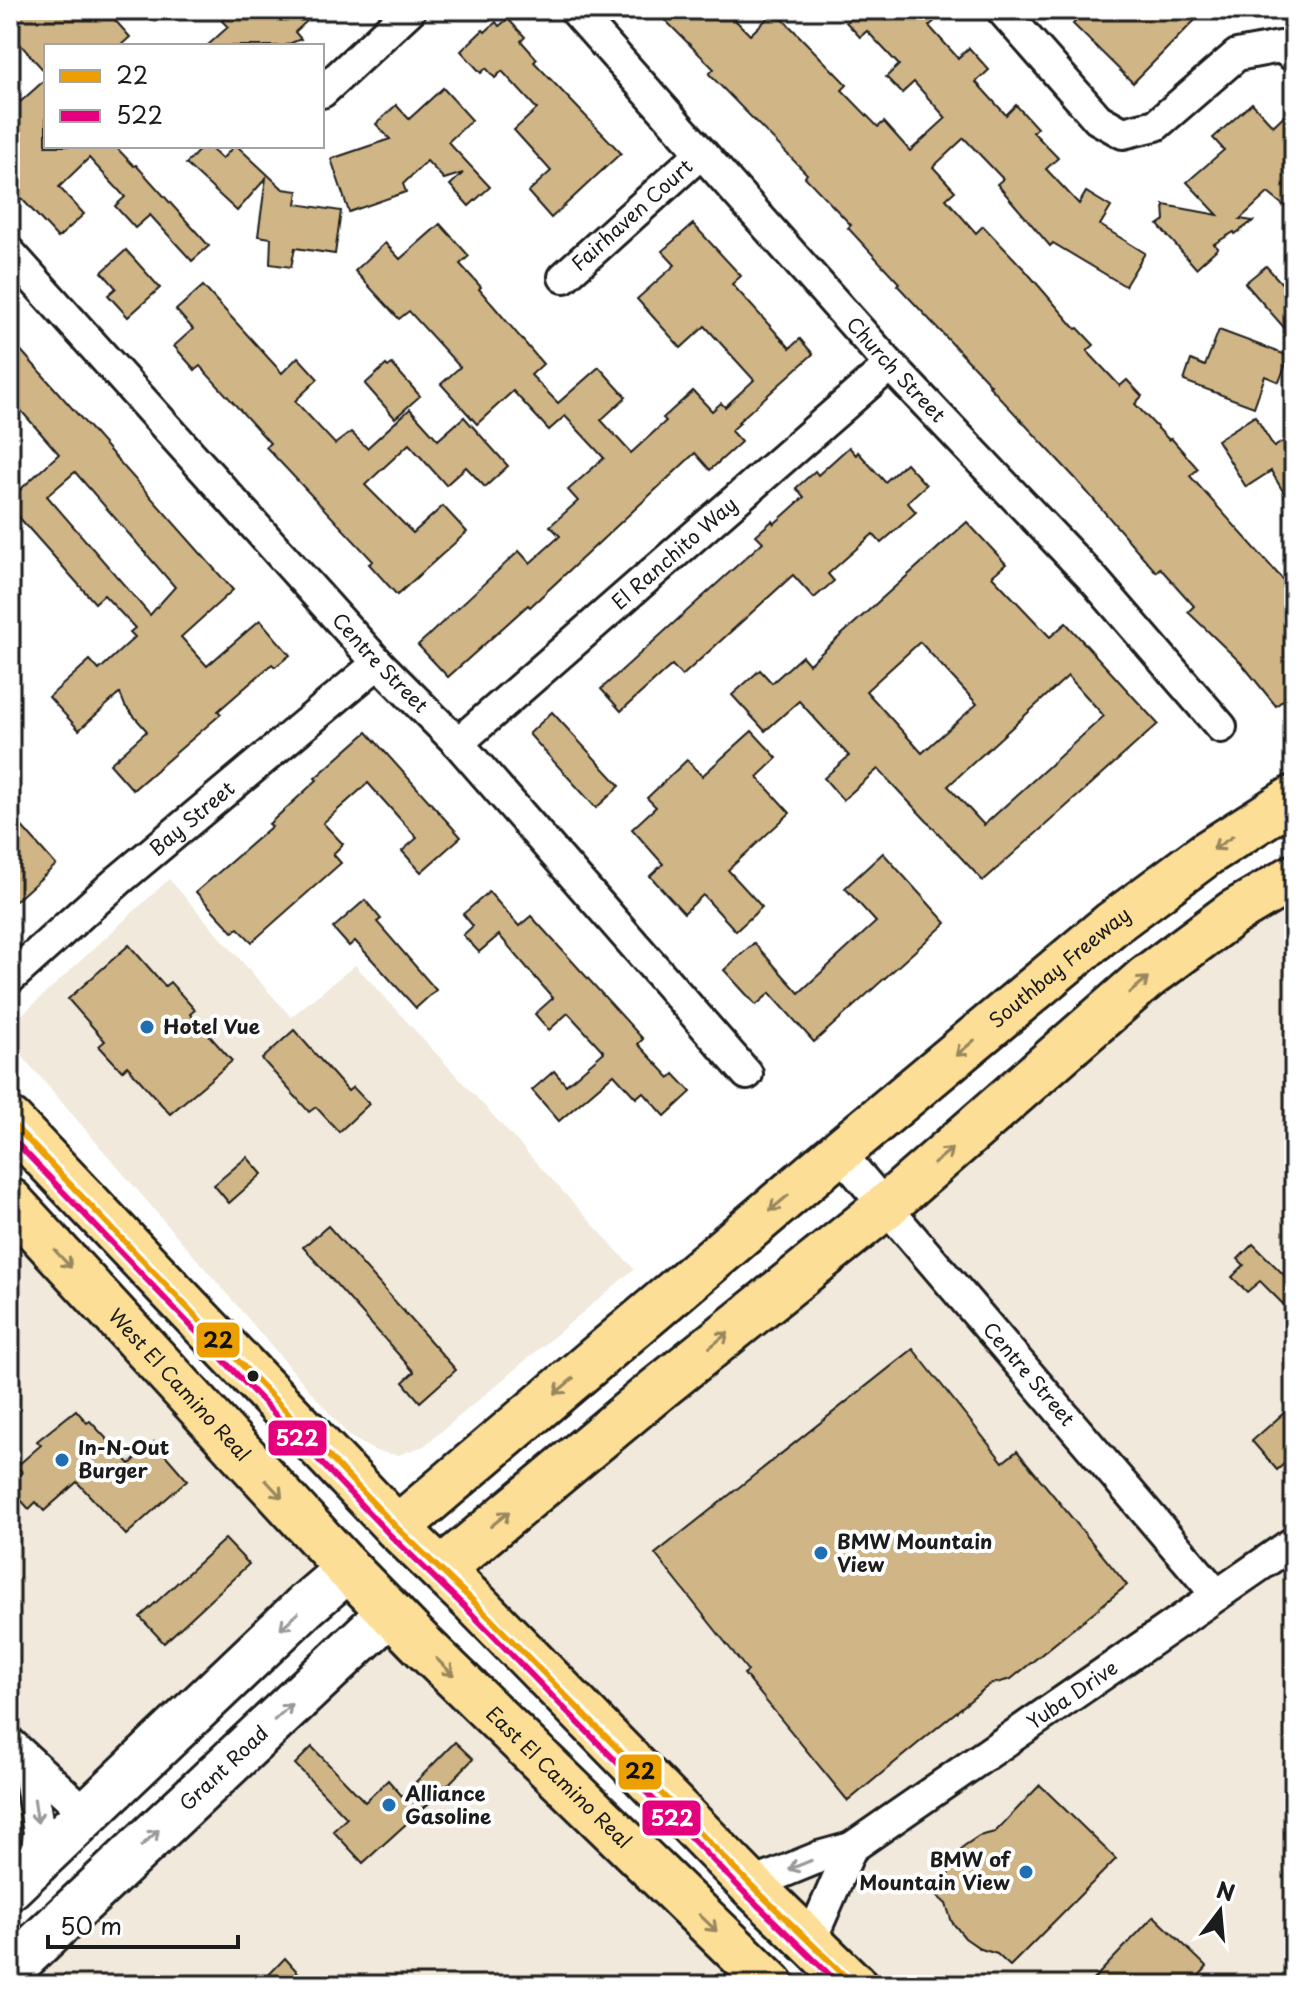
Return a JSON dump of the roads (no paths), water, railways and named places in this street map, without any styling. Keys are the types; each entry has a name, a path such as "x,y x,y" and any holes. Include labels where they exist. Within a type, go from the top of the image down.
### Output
{"main road":[{"name":"Southbay Freeway","path":"397,1528 1113,923 1206,854 1291,799"},
{"name":"Grant Road","path":"26,1956 59,1872 390,1612 646,1399 885,1207 1146,978 1233,913 1294,877"},
{"path":"10,1121 397,1528 854,1985"},
{"name":"West El Camino Real","path":"10,1201 348,1569"},
{"path":"59,1872 86,1813 305,1606 397,1528"},
{"name":"East El Camino Real","path":"348,1569 767,1980"},
{"path":"767,1980 774,1963 791,1964 817,1985"}],"street":[{"path":"324,90 410,10"},
{"name":"Church Street","path":"575,10 890,365 1094,580 1221,727"},
{"path":"1002,10 1098,119 1123,133 1156,125 1237,55 1280,47 1294,56"},
{"name":"Fairhaven Court","path":"564,277 701,153"},
{"name":"Centre Street","path":"10,253 378,663 458,743 747,1074"},
{"name":"El Ranchito Way","path":"458,743 890,365"},
{"name":"Bay Street","path":"10,978 119,880 378,663"},
{"name":"Centre Street","path":"839,1152 1217,1595"},
{"name":"Yuba Drive","path":"751,1885 822,1856 851,1848 1294,1542"},
{"path":"18,1752 86,1813"},
{"path":"18,1752 39,1832 59,1872"},
{"path":"810,1942 851,1848"}],"place":[{"name":"Hotel Vue","path":"147,1027"},
{"name":"In-N-Out Burger","path":"62,1460"},
{"name":"BMW Mountain View","path":"821,1553"},
{"name":"Alliance Gasoline","path":"389,1805"},
{"name":"BMW of Mountain View","path":"1026,1872"}]}
